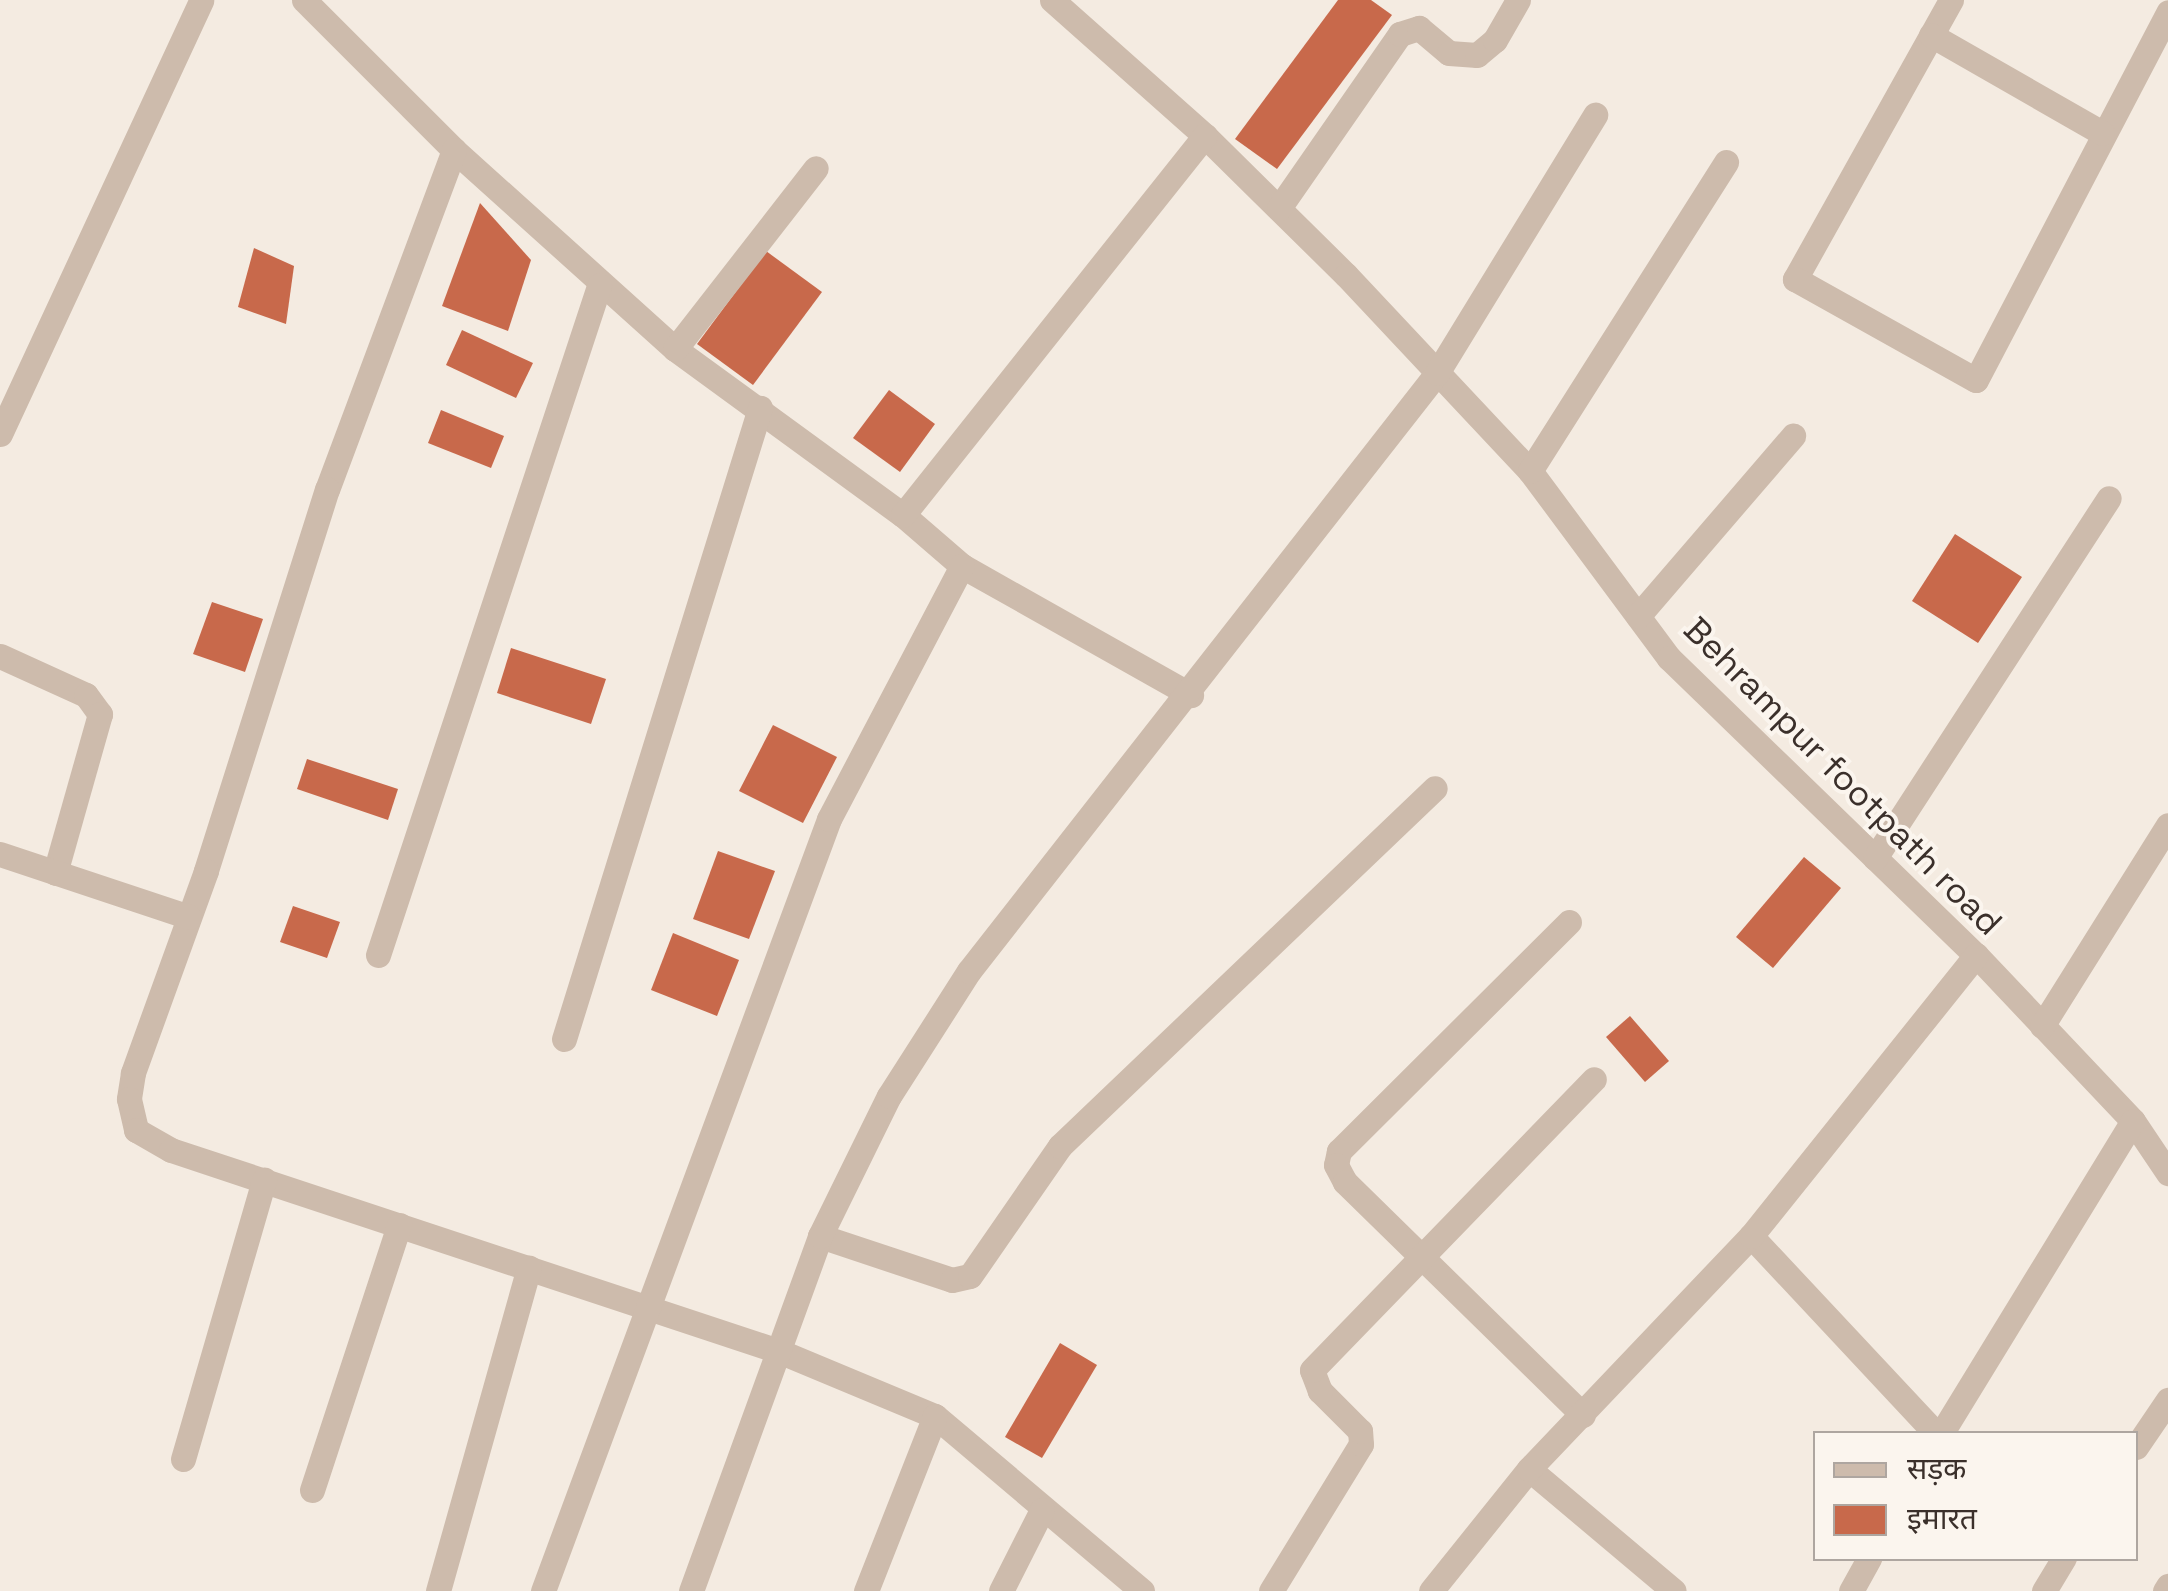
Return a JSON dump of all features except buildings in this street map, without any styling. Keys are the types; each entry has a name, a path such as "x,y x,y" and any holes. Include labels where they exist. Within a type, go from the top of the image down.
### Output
{"street":[{"path":"0,434 201,0"},
{"path":"304,0 598,286 675,349 903,515 962,566 1191,695"},
{"path":"1278,208 1400,34 1419,28 1449,53 1476,55 1494,40 1518,0"},
{"path":"1951,0 1795,279 1976,380 2102,133 2164,28"},
{"name":"Behrampur footpath road","path":"1055,1 1205,136 1438,373 1530,472 1669,658 1976,956 2133,1121 2168,1172"},
{"path":"1931,34 2102,133"},
{"path":"691,1591 820,1236 889,1096 969,971 1191,695 1438,373 1595,115"},
{"path":"903,515 1205,136"},
{"path":"454,150 327,489 190,917 134,1073 130,1114 146,1139 781,1352 934,1416 977,1446 1042,1510 1135,1588"},
{"path":"1530,472 1726,162"},
{"path":"675,349 816,168"},
{"path":"378,954 598,286"},
{"path":"564,1040 760,408"},
{"path":"1638,616 1794,436"},
{"path":"1875,858 2110,498"},
{"path":"543,1591 829,819 962,566"},
{"path":"0,656 86,696 100,714 55,873"},
{"path":"820,1236 952,1280 970,1276 1060,1146 1435,788"},
{"path":"2042,1026 2168,826"},
{"path":"0,854 190,917"},
{"path":"1569,922 1339,1151 1345,1182 1583,1415"},
{"path":"1445,1587 1529,1469 1750,1236 1976,956"},
{"path":"1270,1591 1361,1444 1360,1432 1320,1392 1312,1370 1594,1078"},
{"path":"1940,1431 2133,1121"},
{"path":"182,1459 264,1180"},
{"path":"312,1490 399,1225"},
{"path":"1750,1236 1935,1431"},
{"path":"438,1591 529,1268"},
{"path":"2138,1444 2168,1400"},
{"path":"866,1591 934,1416"},
{"path":"1529,1469 1674,1591"},
{"path":"1001,1591 1042,1510"},
{"path":"1851,1591 1868,1561"},
{"path":"2044,1591 2062,1561"}]}
